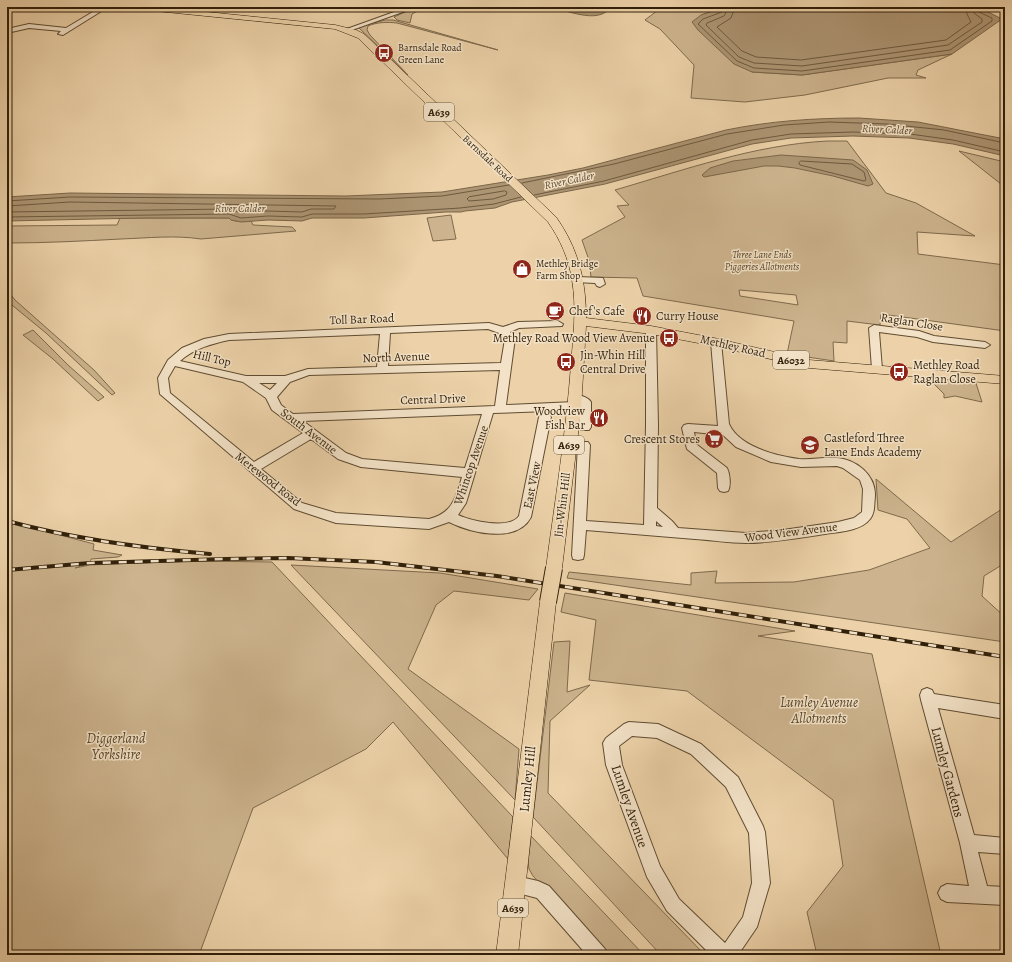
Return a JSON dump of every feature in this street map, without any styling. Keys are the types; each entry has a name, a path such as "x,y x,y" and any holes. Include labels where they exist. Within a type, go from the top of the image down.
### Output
{"main road":[{"name":"Barnsdale Road","path":"136,7 320,25 347,30 361,36 537,204"},
{"name":"Jin-Whin Hill","path":"537,204 554,222 568,243 578,280 580,296 575,402 554,568 548,602"},
{"name":"Methley Road","path":"580,321 651,330 716,342 809,364 1005,380"},
{"name":"Lumley Hill","path":"507,955 548,602"}],"street":[{"path":"59,36 105,7"},
{"path":"347,30 414,7"},
{"path":"8,31 24,25 67,30"},
{"path":"578,280 600,280 600,284"},
{"path":"504,331 518,325 558,324"},
{"name":"Toll Bar Road","path":"172,362 186,350 208,341 229,337 489,326 504,331"},
{"name":"Raglan Close","path":"877,369 874,328 919,334 934,339 984,345"},
{"path":"650,530 652,425 651,330"},
{"path":"382,370 385,331"},
{"name":"Whincop Avenue","path":"448,516 460,503 469,473 495,409 507,366 510,338 504,331"},
{"path":"716,342 723,424 726,431 688,428 691,446 723,471 724,488"},
{"name":"Hill Top","path":"172,362 246,379 286,380"},
{"name":"Merewood Road","path":"172,362 163,378 165,394 298,506 336,518 429,524 442,521 448,516"},
{"name":"North Avenue","path":"286,380 308,372 507,366"},
{"name":"Hill Top","path":"246,379 271,396"},
{"name":"South Avenue","path":"286,380 271,396 276,407 342,456 361,463 469,473"},
{"path":"575,402 586,402 585,427"},
{"name":"Central Drive","path":"292,418 495,409 575,402"},
{"name":"East View","path":"448,516 467,525 508,529 521,524 525,517 546,417"},
{"name":"Wood View Avenue","path":"579,525 638,531 650,530 746,538 783,535 858,522 865,517 868,512 869,489 865,478 848,465 837,462 801,463 771,458 744,446 726,431"},
{"path":"253,468 312,433"},
{"path":"578,555 584,445"},
{"path":"651,510 668,524 674,532"},
{"name":"Lumley Gardens","path":"980,895 968,844 927,698 1005,712"},
{"name":"Lumley Avenue","path":"629,729 658,731 696,749 732,782 757,832 761,883 751,922 726,955 673,905 653,871 614,765 611,743 629,729"},
{"path":"968,844 1005,846"},
{"path":"516,886 543,892 599,955"},
{"path":"947,893 1005,896"}],"green space":[{"path":"416,7 425,7 412,14 410,23 397,20 394,17"},
{"path":"670,7 725,7 701,15 752,72 802,75 952,54 918,70 916,75 926,78 888,78 805,95 745,102 691,98 694,65 660,29 645,20 658,10"},
{"path":"385,20 393,20 498,50 397,23 390,22 368,26 367,30 370,35 408,75 358,27"},
{"name":"Three Lane Ends Piggeries Allotments","path":"847,141 886,193 916,203 975,236 917,232 918,254 1005,265 1005,331 881,314 880,325 847,321 847,343 833,342 834,361 787,354 794,321 643,296 637,278 591,277 589,260 582,240 625,217 617,206 629,205 615,190 746,153 800,143","holes":["739,290 796,295 798,305 740,296"]},
{"path":"959,151 1005,162 1005,188 1001,184"},
{"path":"451,215 456,239 433,241 427,218"},
{"path":"120,218 229,218 236,221 251,221 253,225 292,227 296,231 201,239 161,237 64,242 7,243 7,226 117,225"},
{"path":"7,290 15,300 94,370 115,393 112,395 46,333 7,301"},
{"path":"33,330 68,365 104,397 98,401 53,359 23,335"},
{"path":"930,377 975,380 982,402 955,396 944,398 944,394 934,384"},
{"path":"876,479 951,542 1005,507 1005,563 984,576 982,596 1005,617 1005,642 567,578 569,572 691,585 691,573 717,571 715,583 794,582 869,570 930,548 907,519 878,510"},
{"name":"Diggerland Yorkshire","path":"7,521 94,544 93,550 122,555 118,557 91,559 90,563 75,568 90,565 192,561 272,562 513,817 508,859 393,722 366,749 253,808 199,955 7,955"},
{"path":"291,565 440,573 538,589 529,600 454,591 436,605 408,669 519,749 515,800"},
{"name":"Lumley Avenue Allotments","path":"565,593 795,631 758,636 872,654 941,955 817,955 807,912 843,866 833,800 687,691 589,680 596,620 561,612"},
{"path":"570,641 567,692 590,685 550,721 548,793 705,955 661,955 533,817 554,642"},
{"path":"531,836 644,955 603,955 533,876 529,869 528,862"}],"water":[{"path":"525,7 610,8 604,13 590,16 550,8 534,9"},
{"path":"725,7 978,7 1002,19 952,54 802,75 752,72 734,64 698,30 692,22 701,15"},
{"name":"River Calder","path":"859,118 918,122 1005,139 1005,156 953,144 909,138 853,136 791,138 752,144 605,184 512,202 495,208 461,212 364,218 312,218 302,221 268,220 241,222 231,220 229,218 142,218 7,221 7,197 70,193 346,196 442,192 583,168 726,130 759,124"},
{"path":"781,155 853,160 867,170 873,184 868,186 833,176 778,166 764,166 704,177 702,175 710,168 733,161"}],"railway":[{"path":"7,521 82,538 159,549 210,554"},
{"path":"7,570 90,563 226,559 288,558 376,562 497,576 1005,657"}],"place":[{"name":"Barnsdale Road Green Lane","path":"384,53"},
{"name":"Methley Bridge Farm Shop","path":"522,269"},
{"name":"Chef's Cafe","path":"555,311"},
{"name":"Curry House","path":"642,316"},
{"name":"Methley Road Wood View Avenue","path":"669,338"},
{"name":"Jin-Whin Hill Central Drive","path":"566,362"},
{"name":"Methley Road Raglan Close","path":"899,372"},
{"name":"Woodview Fish Bar","path":"599,418"},
{"name":"Crescent Stores","path":"714,439"},
{"name":"Castleford Three Lane Ends Academy","path":"810,445"}]}
